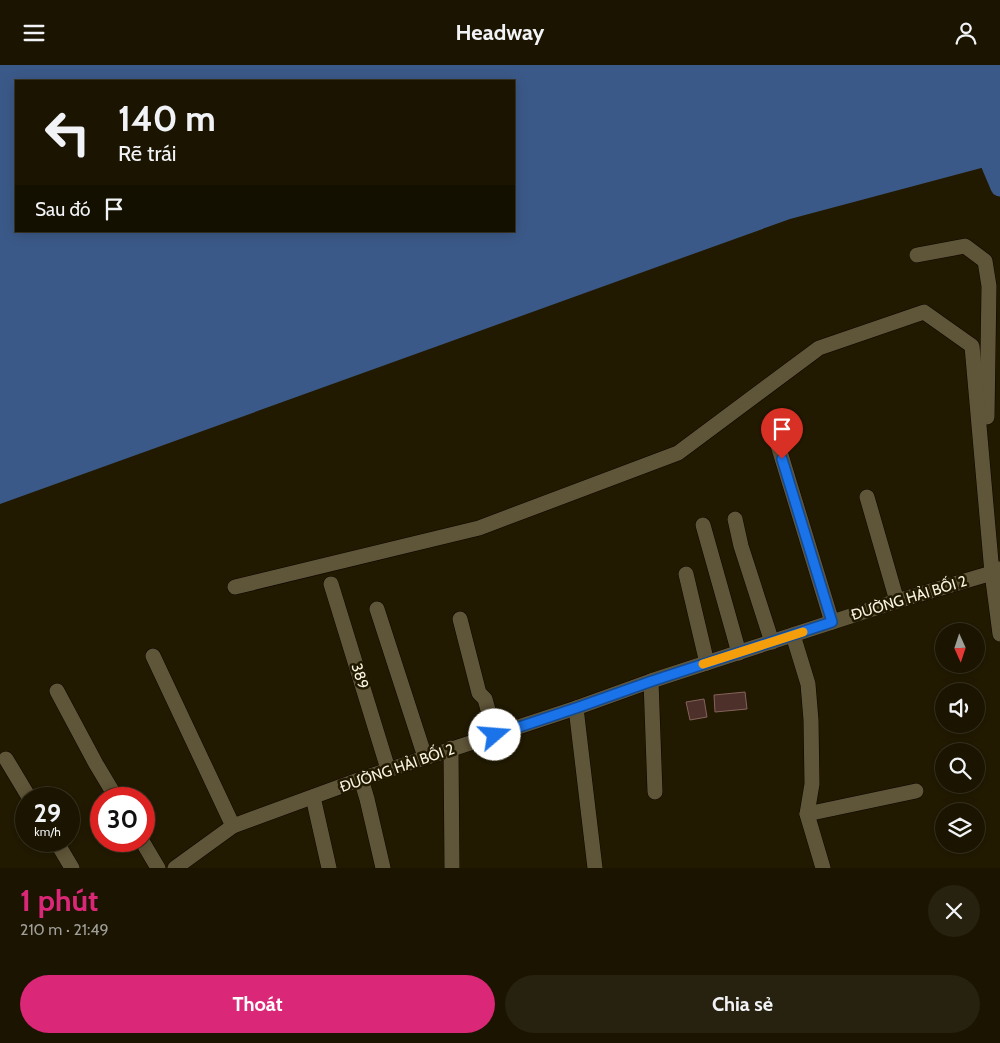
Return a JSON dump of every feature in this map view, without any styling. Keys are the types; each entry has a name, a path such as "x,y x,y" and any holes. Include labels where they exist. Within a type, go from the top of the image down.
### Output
{"street":[{"path":"917,255 965,247 985,261 989,286 986,503"},
{"path":"235,587 479,528 678,453 819,348 924,312 972,346 986,503 996,571 1000,634"},
{"path":"777,442 832,622"},
{"path":"867,497 897,601"},
{"path":"734,519 772,642"},
{"path":"703,525 739,653"},
{"name":"ĐƯỜNG HẢI BỐI 2","path":"175,868 233,826 388,769 832,622 996,571"},
{"path":"686,574 707,663"},
{"name":"389","path":"331,584 388,769"},
{"path":"377,609 425,757"},
{"path":"460,619 480,693 485,699 495,735"},
{"path":"793,635 808,684 811,720 812,784 807,814 824,868"},
{"path":"154,655 233,826"},
{"path":"652,681 655,792"},
{"path":"57,691 110,787"},
{"path":"576,708 595,868"},
{"path":"451,748 452,868"},
{"path":"6,759 23,787"},
{"path":"361,779 383,868"},
{"path":"807,814 916,791"},
{"path":"313,797 329,868"},
{"path":"63,852 72,868"},
{"path":"149,852 158,868"}],"water":[{"path":"0,65 1000,65 1000,163 790,219 0,504"}],"building":[{"path":"745,692 747,709 715,712 714,695"},
{"path":"704,699 707,717 690,720 686,702"}],"waterway":[{"path":"981,142 1000,187"}],"slow traffic":[{"path":"703,664 803,632"}],"route":[{"path":"495,735 832,622 782,459"}]}
